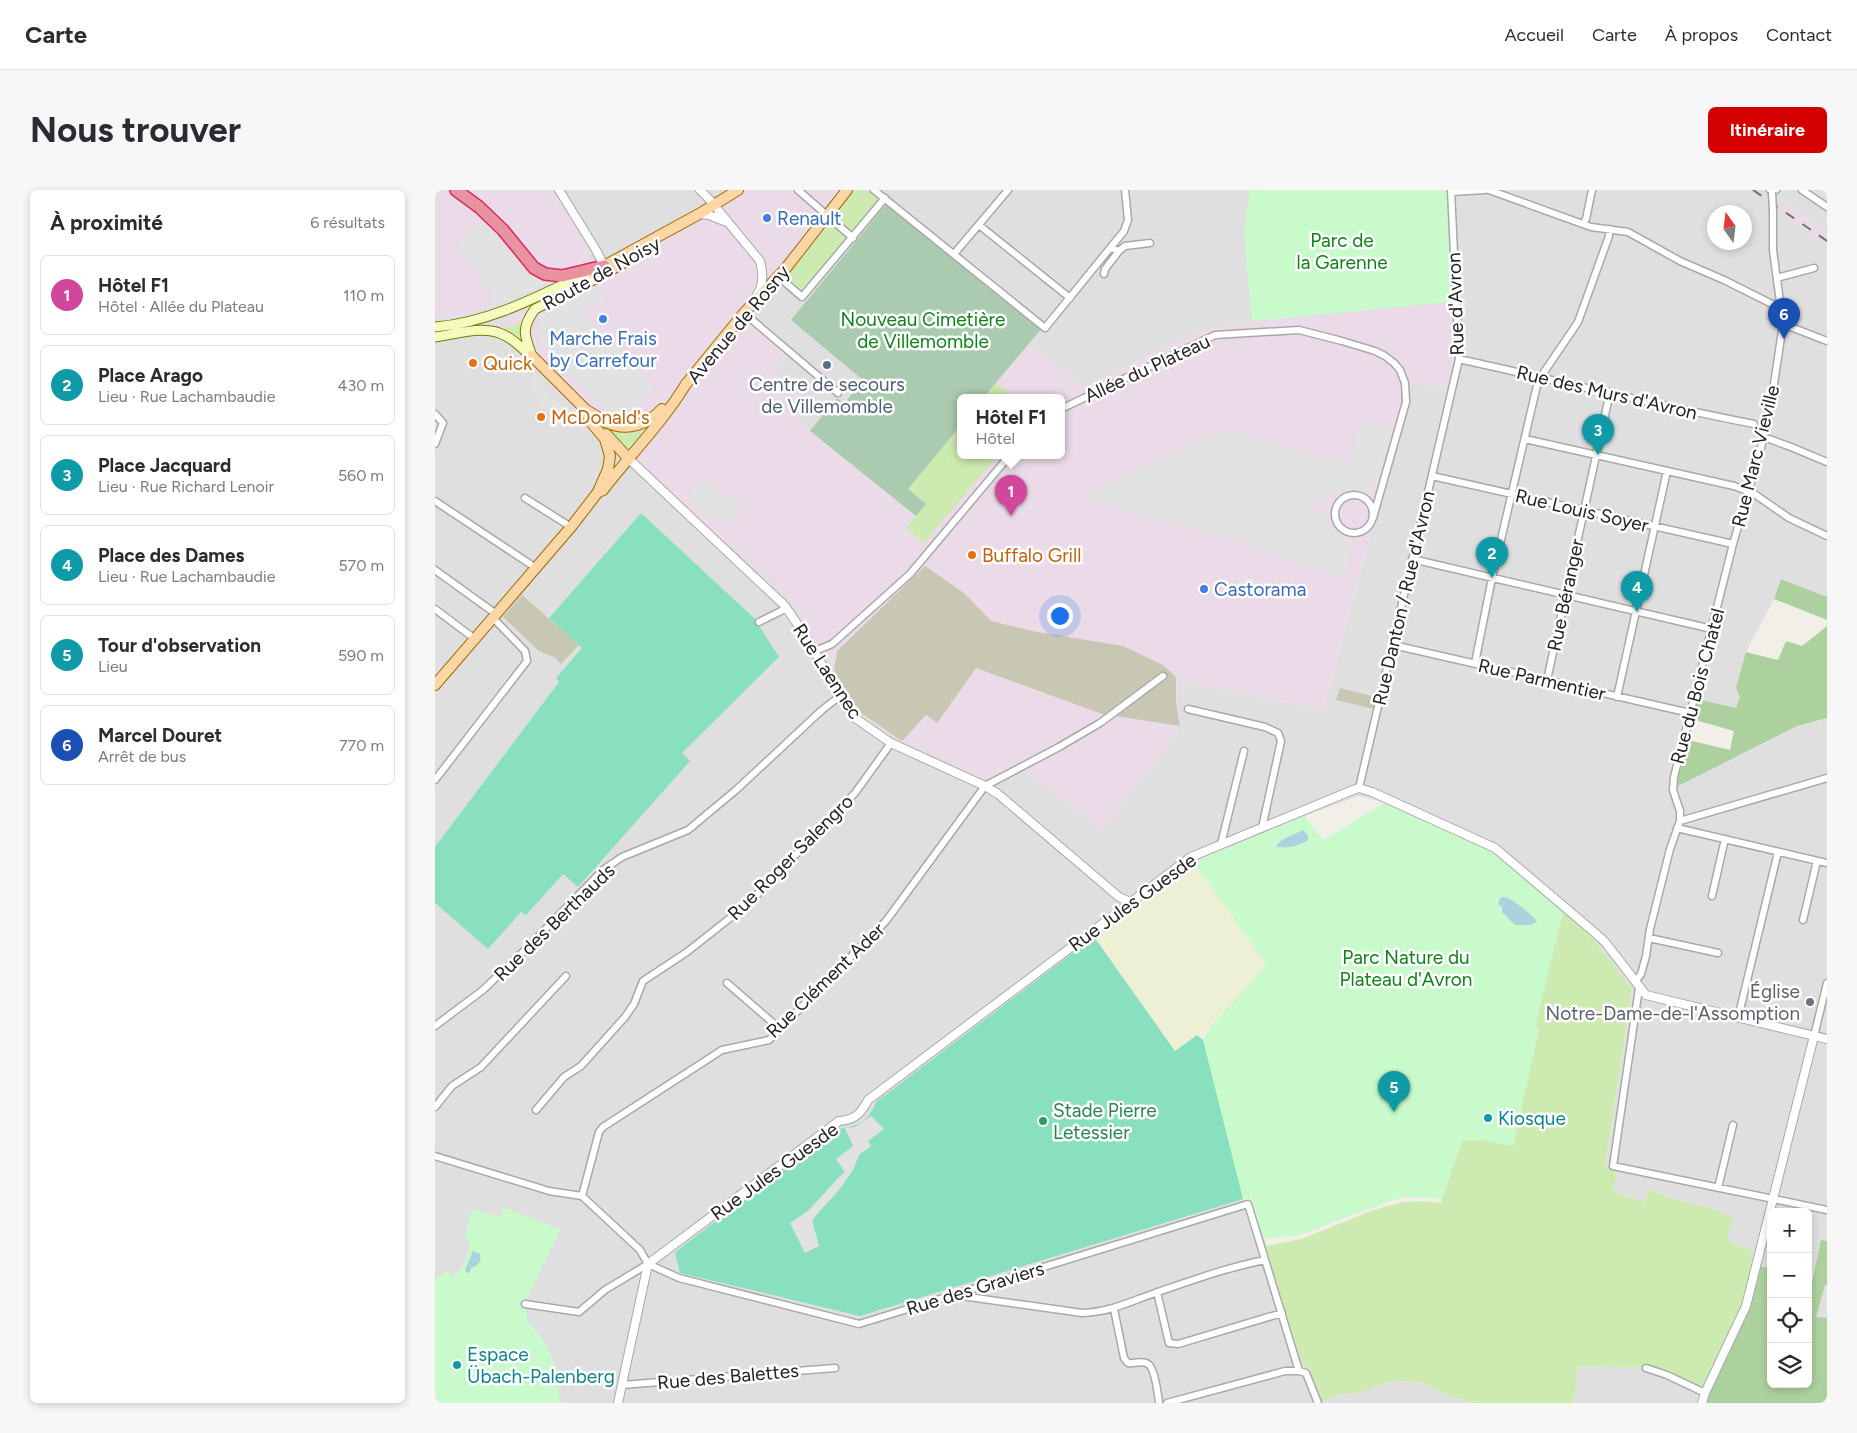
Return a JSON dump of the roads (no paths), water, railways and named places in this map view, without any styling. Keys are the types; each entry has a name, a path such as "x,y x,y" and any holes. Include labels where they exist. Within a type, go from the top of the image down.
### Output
{"highway":[{"path":"456,190 479,207 503,230 534,268 545,274 562,276 604,266"}],"main road":[{"name":"Route de Noisy","path":"604,266 699,214 738,190"},
{"name":"Avenue de Rosny","path":"598,492 603,490 629,459 686,384 744,313 779,277 847,190"},
{"name":"Route de Noisy","path":"532,356 524,330 535,309 599,277 679,230 683,223"},
{"path":"435,327 464,322 497,313 604,266"},
{"path":"435,337 485,330 495,331 509,338 532,356"},
{"name":"Rue Laennec","path":"532,356 587,411 605,422 619,426 642,424 657,414 686,384"},
{"name":"Rue Laennec","path":"587,411 591,418 629,459"},
{"name":"Rue Laennec","path":"587,411 589,420 605,439 609,448 609,466"},
{"path":"437,679 475,640 571,527 598,492 609,466 617,461 629,459"}],"street":[{"path":"559,190 604,266 599,277"},
{"path":"700,190 760,261 762,285 744,313 838,393"},
{"path":"799,190 827,217 853,238"},
{"path":"875,190 1045,328 1124,231 1128,220 1125,190"},
{"path":"954,254 1008,190"},
{"path":"1451,191 1485,190"},
{"path":"1489,190 1583,224 1628,232 1680,260 1782,309"},
{"path":"1583,224 1586,219 1592,190"},
{"path":"1802,190 1827,207"},
{"name":"Rue d'Avron","path":"1431,476 1459,359 1451,191"},
{"name":"Rue Marc Vieville","path":"1733,544 1764,437 1783,324 1773,250 1772,191"},
{"path":"779,277 802,297 885,198"},
{"path":"699,214 718,218 730,224"},
{"path":"979,225 1070,298"},
{"path":"1475,663 1538,381 1578,322 1609,236 1609,229"},
{"path":"1104,274 1105,269 1125,246 1150,243"},
{"path":"1111,248 1119,251"},
{"path":"1777,278 1814,268"},
{"path":"1783,324 1827,341"},
{"name":"Allée du Plateau","path":"1065,407 1215,335 1299,330 1375,351 1394,363 1404,379 1406,402 1373,518"},
{"name":"Rue des Murs d'Avron","path":"1459,359 1682,410 1754,424"},
{"name":"Rue Béranger","path":"1547,680 1609,392"},
{"path":"435,414 443,423 435,444"},
{"path":"1764,437 1791,446 1827,462"},
{"path":"1525,439 1734,486 1749,491 1789,518 1827,536"},
{"name":"Rue Laennec","path":"629,459 787,608 855,718 891,743 985,786 998,794 1119,897 1130,902"},
{"path":"815,651 832,644 909,574 1007,459"},
{"path":"1617,697 1667,471"},
{"name":"Rue Louis Soyer","path":"1431,476 1733,544"},
{"name":"Rue Danton / Rue d'Avron","path":"1359,788 1431,476"},
{"path":"1363,498 1371,506 1373,518 1366,529 1354,533 1342,529 1338,524 1335,513 1339,504 1346,498 1352,496 1363,498 1375,495 1380,490"},
{"path":"525,498 571,527"},
{"path":"435,502 536,568"},
{"name":"Rue du Bois Chatel","path":"1679,825 1680,811 1673,790 1674,777 1733,544"},
{"path":"1413,559 1712,629"},
{"path":"435,570 495,616 525,651 527,661 435,780"},
{"path":"759,622 787,608"},
{"path":"435,609 475,640"},
{"name":"Rue Parmentier","path":"1393,645 1690,713"},
{"path":"985,786 1100,723 1163,676"},
{"name":"Rue des Berthauds","path":"435,1026 483,990 603,870 622,857 687,830 736,790 822,710 840,696"},
{"path":"1188,709 1265,727 1278,733 1281,741 1262,828"},
{"name":"Rue Roger Salengro","path":"537,1110 564,1077 581,1066 625,1017 634,1004 642,982 687,952 749,903 855,793 891,743"},
{"path":"1221,844 1244,751"},
{"path":"1679,825 1827,778"},
{"name":"Rue Clément Ader","path":"582,1196 599,1132 722,1050 769,1040 886,921 985,786"},
{"path":"1359,788 1372,792 1495,848 1595,932 1646,995 1827,1039"},
{"name":"Rue Jules Guesde","path":"648,1264 839,1122 848,1121 858,1116 868,1100 1191,857 1359,788"},
{"path":"1679,825 1725,839 1827,864"},
{"path":"1679,825 1670,849 1646,956 1637,985 1613,1166 1827,1210"},
{"path":"1712,896 1725,839"},
{"path":"1738,1018 1778,852"},
{"path":"1803,920 1817,861"},
{"path":"1649,938 1718,953"},
{"path":"435,1107 453,1086 481,1067 566,976"},
{"path":"727,983 780,1029"},
{"path":"1703,1403 1705,1393 1746,1306 1827,983"},
{"path":"1718,1188 1733,1125"},
{"path":"435,1156 549,1191 582,1196 640,1250 648,1264 618,1403"},
{"name":"Rue des Graviers","path":"648,1264 679,1278 859,1324 1248,1204 1264,1258"},
{"path":"954,1294 982,1300 1082,1313 1100,1312 1114,1309 1157,1292 1264,1258 1283,1313 1299,1371"},
{"path":"525,1304 579,1312 605,1290 648,1264"},
{"path":"1157,1292 1169,1343 1178,1344 1283,1313"},
{"path":"1114,1309 1124,1358 1128,1363 1142,1362 1148,1364 1153,1369 1159,1403"},
{"name":"Rue des Balettes","path":"622,1385 835,1368"},
{"path":"1646,1368 1667,1375 1705,1393"},
{"path":"1167,1403 1285,1371 1306,1373 1318,1403"}],"water":[{"path":"1303,830 1308,835 1308,840 1292,846 1276,847 1284,839"},
{"path":"1503,897 1526,910 1537,921 1531,925 1515,925 1502,912 1502,907 1498,904 1500,898"},
{"path":"473,1251 480,1254 480,1261 467,1273 465,1270"}],"railway":[{"path":"1753,190 1827,241"}],"place":[{"name":"Renault","path":"767,218"},
{"name":"Marche Frais by Carrefour","path":"603,319"},
{"name":"Marcel Douret","path":"1784,339"},
{"name":"Quick","path":"473,363"},
{"name":"Centre de secours de Villemomble","path":"827,365"},
{"name":"McDonald's","path":"541,417"},
{"name":"Place Jacquard","path":"1598,455"},
{"name":"Hôtel F1","path":"1011,516"},
{"name":"Buffalo Grill","path":"972,555"},
{"name":"Place Arago","path":"1492,578"},
{"name":"Castorama","path":"1204,589"},
{"name":"Place des Dames","path":"1637,612"},
{"name":"Église Notre-Dame-de-l'Assomption","path":"1810,1002"},
{"name":"Tour d'observation","path":"1394,1112"},
{"name":"Kiosque","path":"1488,1118"},
{"name":"Stade Pierre Letessier","path":"1043,1121"},
{"name":"Espace Übach-Palenberg","path":"457,1365"}],"park label":[{"name":"Parc de la Garenne","path":"1342,251"},
{"name":"Nouveau Cimetière de Villemomble","path":"923,330"},
{"name":"Parc Nature du Plateau d'Avron","path":"1406,968"}]}
